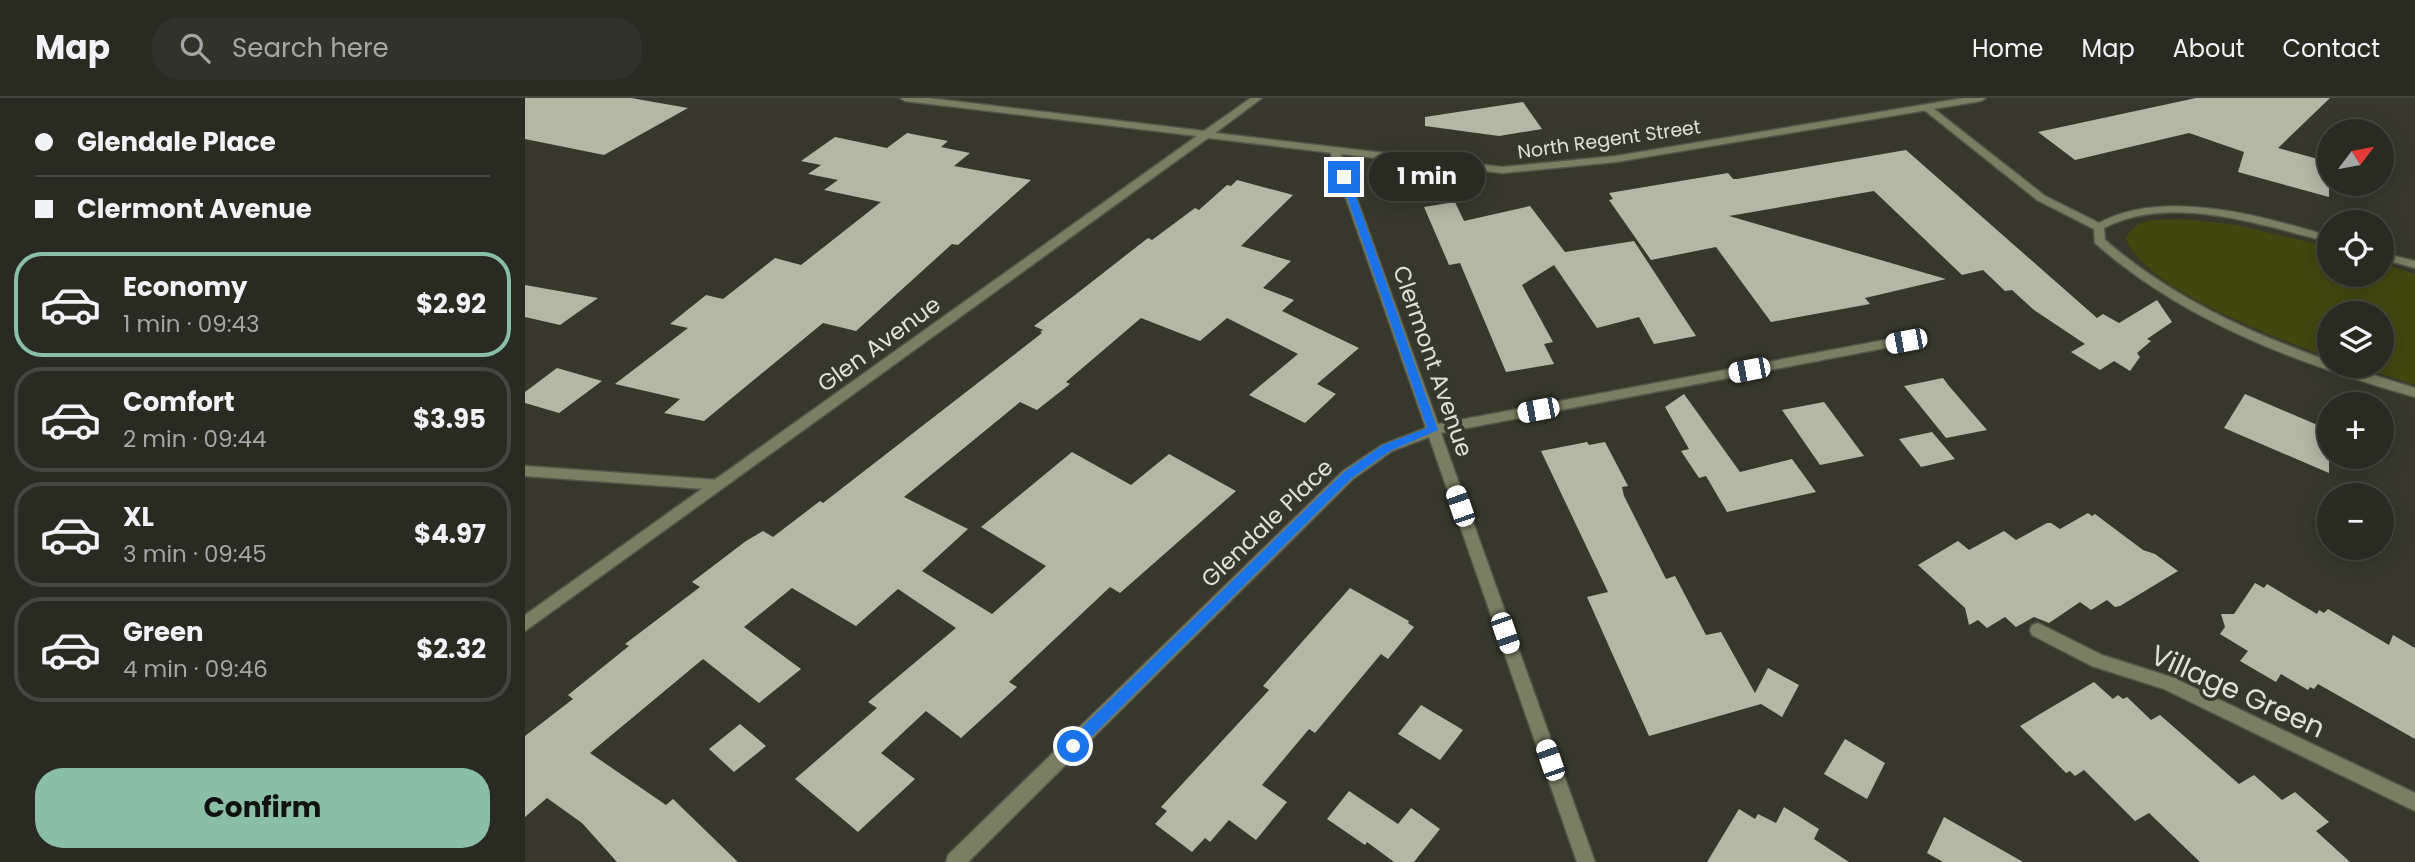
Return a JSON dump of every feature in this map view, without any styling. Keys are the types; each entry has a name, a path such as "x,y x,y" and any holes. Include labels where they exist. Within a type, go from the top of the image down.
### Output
{"street":[{"name":"North Regent Street","path":"905,98 1335,152 1502,170 1550,168 1616,159 1981,98"},
{"name":"Glen Avenue","path":"525,624 1257,98"},
{"path":"1926,107 2041,198 2099,227 2129,214 2181,211 2256,221 2317,236"},
{"name":"Clermont Avenue","path":"1335,152 1586,862"},
{"path":"2099,227 2099,241 2116,257 2202,313 2284,350 2317,361"},
{"path":"2394,259 2415,265"},
{"name":"Glendale Place","path":"955,862 1348,475 1387,448 1433,430 1906,341"},
{"path":"2369,378 2415,393"},
{"path":"525,471 719,485"},
{"name":"Village Green","path":"2038,630 2098,661 2168,683 2415,803"}],"green space":[{"path":"2183,219 2237,225 2317,244 2317,287 2394,287 2394,268 2415,274 2415,385 2394,378 2394,301 2317,301 2317,352 2216,310 2158,276 2138,258 2126,239 2136,226 2158,220"}],"building":[{"path":"525,98 631,98 688,108 604,155 525,139"},
{"path":"2196,98 2330,98 2278,148 2317,159 2317,194 2238,172 2244,152 2189,133 2075,160 2038,132"},
{"path":"1523,102 1542,129 1499,136 1425,126 1425,117"},
{"path":"907,133 948,141 941,147 970,153 954,166 1031,180 958,245 952,244 856,331 823,323 704,421 664,413 680,399 615,384 688,328 670,324 706,295 723,299 775,258 801,265 881,202 824,190 838,180 808,174 821,165 801,161 835,137 887,148"},
{"path":"1906,150 2097,318 2103,314 2119,323 2157,300 2172,322 2147,339 2151,341 2137,353 2140,357 2130,371 2114,361 2100,370 2071,352 2085,344 2034,310 2012,290 2005,291 1983,270 1962,275 1874,191 1729,216 1946,279 1865,298 1870,304 1771,322 1716,247 1651,260 1609,200 1613,199 1609,193 1728,173 1733,179 1737,179"},
{"path":"1237,180 1293,195 1241,246 1291,261 1263,288 1294,300 1282,311 1359,348 1317,384 1336,394 1305,423 1249,395 1298,354 1227,318 1200,341 1141,318 1066,382 1070,384 1037,410 1020,402 904,497 968,529 922,571 992,614 1046,566 981,527 1072,452 1131,485 1169,454 1236,491 1120,593 1110,587 1009,682 1017,687 961,738 926,711 881,753 915,779 858,832 795,779 877,708 868,702 956,628 898,589 856,626 792,588 744,627 801,669 759,703 703,659 590,753 666,805 673,799 738,862 617,862 582,823 547,798 525,817 525,736 573,699 568,695 629,646 625,644 700,587 692,582 746,541 763,531 773,537 820,501 823,503 1042,333 1040,332 1043,330 1034,326 1148,238 1152,240 1195,208 1199,210 1227,185 1231,186"},
{"path":"1455,202 1464,221 1530,206 1565,252 1634,241 1696,336 1654,344 1639,317 1597,328 1554,265 1522,285 1553,342 1544,344 1554,364 1506,372 1460,263 1449,265 1424,207"},
{"path":"525,285 598,298 560,325 525,317"},
{"path":"557,368 602,381 559,413 525,403 525,392"},
{"path":"1943,378 1987,430 1946,438 1904,386"},
{"path":"1684,394 1740,472 1792,459 1816,492 1727,512 1706,476 1699,478 1681,451 1689,449 1665,407"},
{"path":"2245,394 2317,425 2317,468 2224,428"},
{"path":"1824,402 1864,456 1820,465 1782,410"},
{"path":"1932,432 1955,459 1921,467 1899,439"},
{"path":"1587,442 1589,445 1605,442 1628,486 1622,487 1624,496 1666,579 1675,576 1706,635 1721,632 1755,693 1768,668 1799,685 1782,717 1761,704 1649,736 1587,597 1608,592 1541,451"},
{"path":"2088,513 2092,516 2095,514 2143,550 2155,554 2178,571 2120,606 2115,607 2107,600 2091,610 2080,602 2049,623 2034,617 2016,627 2005,617 1987,628 1978,620 1969,625 1965,608 1918,565 1958,541 1969,550 2004,531 2016,540 2047,523 2060,529"},
{"path":"2255,583 2264,588 2267,584 2317,614 2319,610 2324,613 2328,609 2389,645 2393,635 2415,648 2415,739 2318,684 2314,689 2310,687 2308,690 2281,674 2276,682 2240,661 2248,651 2220,634 2225,627 2221,614 2234,614"},
{"path":"1350,588 1409,621 1414,627 1388,659 1381,654 1315,733 1309,729 1262,785 1287,802 1256,840 1229,820 1210,842 1205,838 1192,852 1155,824 1167,811 1161,807 1269,690 1263,686"},
{"path":"2094,682 2113,699 2118,695 2123,699 2127,697 2151,720 2160,715 2239,784 2254,775 2282,800 2295,792 2329,822 2316,831 2350,862 2200,862 2149,813 2135,821 2084,770 2075,776 2070,771 2066,773 2020,726"},
{"path":"1421,705 1463,730 1440,760 1398,734"},
{"path":"740,724 766,746 734,772 709,749"},
{"path":"1845,739 1885,763 1867,799 1824,774"},
{"path":"1349,791 1398,824 1411,808 1440,829 1414,862 1394,862 1367,842 1365,845 1327,819"},
{"path":"1784,807 1819,829 1814,839 1849,862 1707,862 1739,809 1755,819 1758,814 1776,823"},
{"path":"1944,817 2023,862 1943,862 1927,853"}],"route":[{"path":"1073,746 1348,475 1387,448 1433,430 1344,177"}]}
